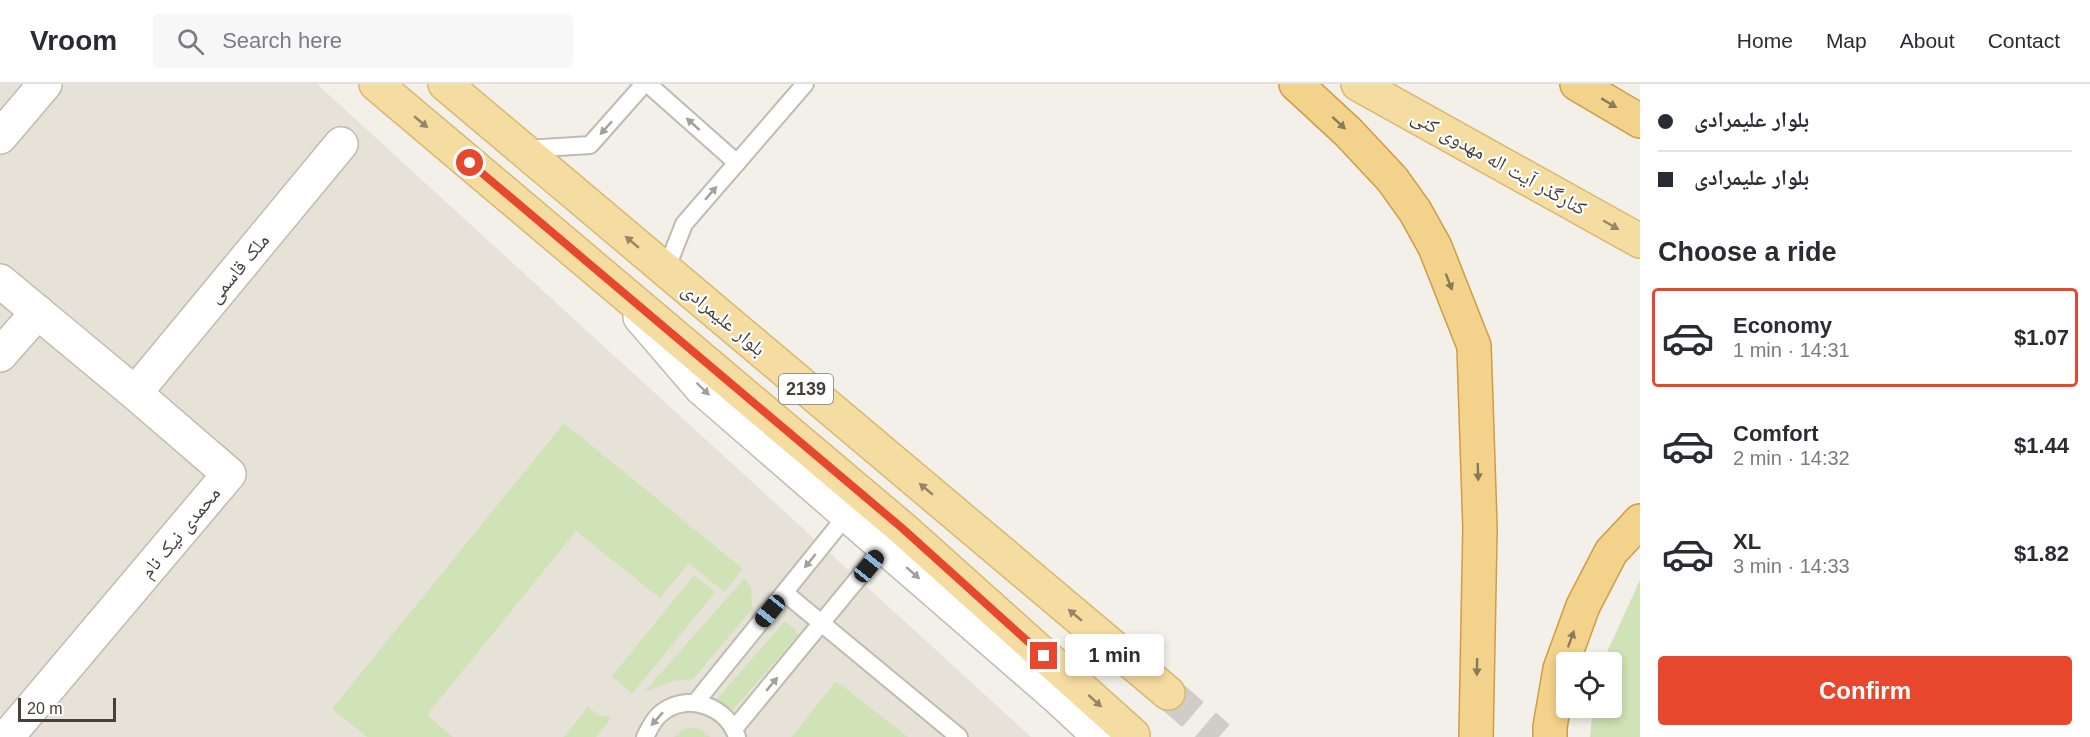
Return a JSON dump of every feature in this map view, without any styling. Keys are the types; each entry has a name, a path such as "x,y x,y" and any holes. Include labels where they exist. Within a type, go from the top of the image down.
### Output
{"highway":[{"path":"1296,84 1348,132 1392,179 1415,211 1435,247 1474,346 1480,528 1476,737"},
{"path":"1577,84 1640,121"},
{"path":"1550,737 1560,669 1583,606 1611,552 1640,520"}],"main road":[{"name":"2139","path":"376,84 902,528 1133,735"},
{"name":"بلوار علیمرادی","path":"445,84 1168,693"},
{"name":"کنارگذر آیت اله مهدوی کنی","path":"1358,84 1640,241"}],"street":[{"path":"0,137 45,84"},
{"name":"ملک قاسمی","path":"135,393 341,144"},
{"name":"محمدی نیک نام","path":"0,281 229,474 7,737"},
{"path":"610,281 701,388 1100,737"},
{"path":"0,355 38,312"}],"lane":[{"path":"522,149 590,145 646,84 737,163"},
{"path":"666,270 684,224 805,84"},
{"path":"695,703 847,515"},
{"path":"645,737 653,722 664,711 680,704 695,703 711,707 724,716 736,733 884,548"},
{"path":"785,592 959,737"}],"shaded area":[{"path":"0,84 317,84 1031,737 0,737"}],"green space":[{"path":"564,423 743,569 724,592 689,563 660,598 576,531 427,715 453,737 367,737 332,709"},
{"path":"694,575 715,592 632,694 612,676"},
{"path":"744,579 751,587 752,609 693,679 674,681 644,692"},
{"path":"1640,580 1640,737 1590,737 1592,718 1622,718 1622,652 1607,652"},
{"path":"785,621 799,634 731,712 717,699"},
{"path":"836,681 908,737 792,737"},
{"path":"588,707 600,716 612,717 596,737 564,737"},
{"path":"684,729 700,729 710,737 674,737"}],"tunnel":[{"path":"1168,693 1219,737"}],"route":[{"path":"470,163 902,528 1044,656"}]}
